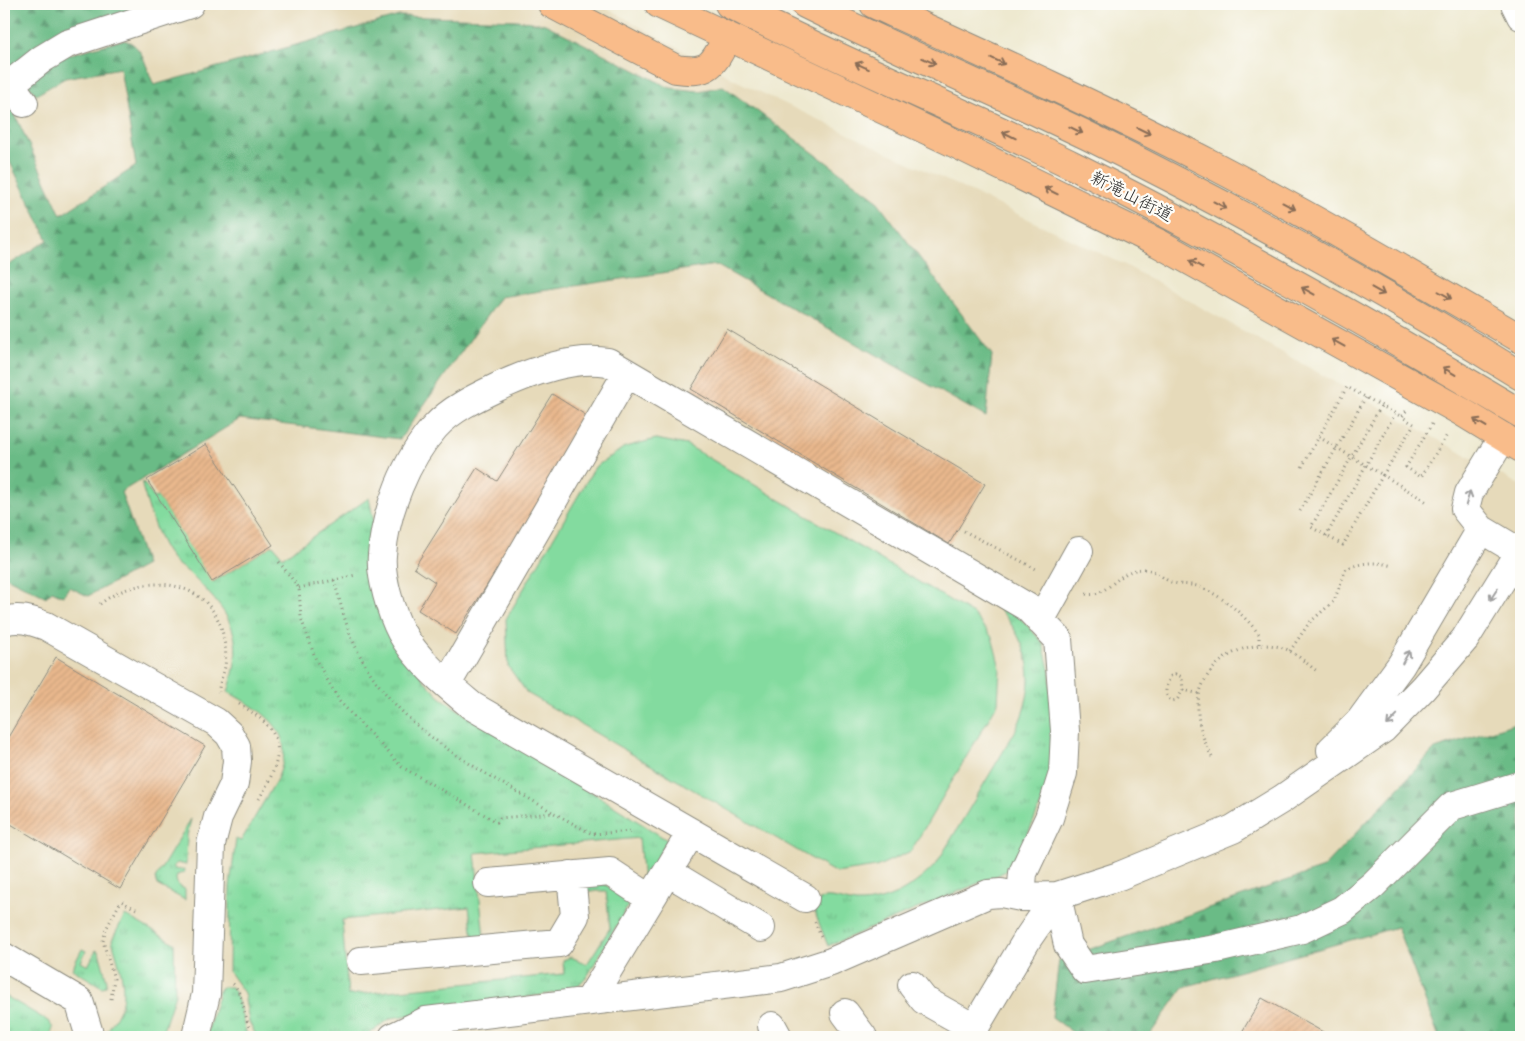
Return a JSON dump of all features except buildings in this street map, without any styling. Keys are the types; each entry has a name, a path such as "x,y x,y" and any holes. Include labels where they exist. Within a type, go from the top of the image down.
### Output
{"main road":[{"path":"552,4 676,69 695,72 706,69 716,59 727,38"},
{"path":"659,4 727,38 950,141 1158,243 1352,350 1512,443"},
{"name":"新滝山街道","path":"729,4 971,116 1179,220 1420,354 1521,414"},
{"name":"新滝山街道","path":"805,4 1015,101 1179,182 1436,323 1521,376"},
{"path":"874,4 1042,81 1207,162 1321,223 1521,339"}],"street":[{"path":"13,92 42,59 68,44 190,4"},
{"path":"1515,4 1521,16"},
{"path":"805,898 472,706 425,662 401,632 387,593 382,556 392,508 405,471 436,426 451,414 476,398 510,382 579,361 594,359 608,362 1026,607 1058,639 1064,731 1063,773 1049,818 1023,873 1020,897"},
{"path":"447,684 626,373"},
{"path":"392,1037 426,1021 781,978 831,962 988,894 1001,893 1020,897 1058,896 1119,876 1233,829 1282,799 1383,729 1423,688 1464,639 1520,552 1481,529 1465,509 1469,493 1512,443"},
{"path":"1282,799 1366,713 1400,666 1481,529"},
{"path":"1040,621 1079,551"},
{"path":"4,621 11,618 29,619 46,626 203,714 229,734 236,746 234,784 218,817 211,844 206,994 196,1037"},
{"path":"1058,896 1068,945 1085,970 1216,949 1302,929 1342,910 1373,885 1452,806 1521,785"},
{"path":"589,1001 690,833"},
{"path":"488,883 610,872 651,899"},
{"path":"668,872 761,928"},
{"path":"361,961 559,943 575,916 571,876"},
{"path":"912,985 924,1000 972,1033 1028,938 1058,896"},
{"path":"4,957 79,1000 90,1037"},
{"path":"845,1013 863,1037"}],"path":[{"path":"1302,467 1347,387 1414,424 1343,545 1311,527 1381,406"},
{"path":"1300,512 1366,397"},
{"path":"1402,418 1409,405"},
{"path":"1326,536 1395,414"},
{"path":"1432,424 1406,467 1421,477 1449,432"},
{"path":"1318,437 1426,502"},
{"path":"964,531 1082,594 1099,593 1125,574 1134,570 1156,570 1174,583 1199,587 1236,608 1259,634 1259,646"},
{"path":"279,562 299,588 301,618 316,660 328,682 347,709 402,767 497,822 500,818 554,812"},
{"path":"1290,651 1309,623 1334,601 1346,569 1360,563 1378,562 1392,566"},
{"path":"299,588 383,568"},
{"path":"334,580 345,622 354,643 382,689 405,717 463,760 592,834 636,830"},
{"path":"100,604 117,591 152,583 165,583 187,590 198,598 214,614 224,639 225,666 218,692"},
{"path":"1212,757 1204,742 1199,720 1200,694 1202,684 1210,671 1225,658 1238,650 1259,646 1284,648 1317,672"},
{"path":"1179,674 1182,677 1183,690 1177,700 1172,701 1167,698 1166,691 1171,676 1179,674"},
{"path":"1183,690 1200,694"},
{"path":"805,898 831,962"},
{"path":"111,999 114,979 103,942 106,928 121,901 136,909"},
{"path":"229,981 237,987 244,1014 253,1037"}],"shaded area":[{"path":"4,4 600,4 737,81 1125,265 1521,486 1521,1037 4,1037"}],"green space":[{"path":"4,4 161,4 4,75"},
{"path":"399,16 517,20 545,24 670,88 699,91 723,86 875,198 992,355 986,417 716,265 500,297 400,439 240,419 121,492 146,565 88,596 69,587 63,596 52,591 46,597 4,576 4,268 48,240 4,150 4,106 13,110 61,215 136,166 120,68 65,78 36,95 26,81 56,58 122,40 129,42 139,51 154,85"},
{"path":"656,439 687,445 973,614 992,637 1000,668 998,703 911,851 876,867 836,873 527,693 508,666 506,619 595,467 625,447"},
{"path":"143,482 154,498 158,497 213,582 273,545 283,557 369,498 375,527 422,678 440,697 470,718 540,759 667,840 643,882 639,838 475,853 484,937 473,937 469,907 342,920 348,995 564,974 563,960 571,957 587,964 610,928 606,891 586,891 586,885 604,884 631,901 588,975 574,990 391,1018 365,1037 257,1037 249,1022 244,993 229,972 230,886 236,839 241,841 277,779 283,762 284,748 281,736 265,716 254,707 228,692 236,654 235,639 231,625 215,600 188,572 175,562 162,544 142,486"},
{"path":"1003,599 1043,643 1050,673 1053,761 1050,784 1015,863 1010,869 998,875 828,946 812,905 825,898 868,903 901,892 920,879 937,863 1016,730 1027,696 1028,666 1018,636 998,607"},
{"path":"1521,719 1521,1037 1439,1037 1397,927 1184,987 1148,1037 1079,1037 1052,1017 1059,960 1323,868 1435,749 1519,722"},
{"path":"191,819 187,836 186,865 177,863 173,867 177,870 184,869 185,872 177,875 176,880 179,886 185,889 185,900 157,885 155,879"},
{"path":"125,915 174,943 175,994 161,1037 104,1037 120,1009 122,1001 123,983 112,940"},
{"path":"82,949 86,951 81,962 88,966 96,950 99,952 107,981 106,986 102,987 72,969"},
{"path":"232,987 234,991 248,1037 206,1037 220,988"},
{"path":"4,995 48,1021 53,1028 51,1035 4,1037"}]}
